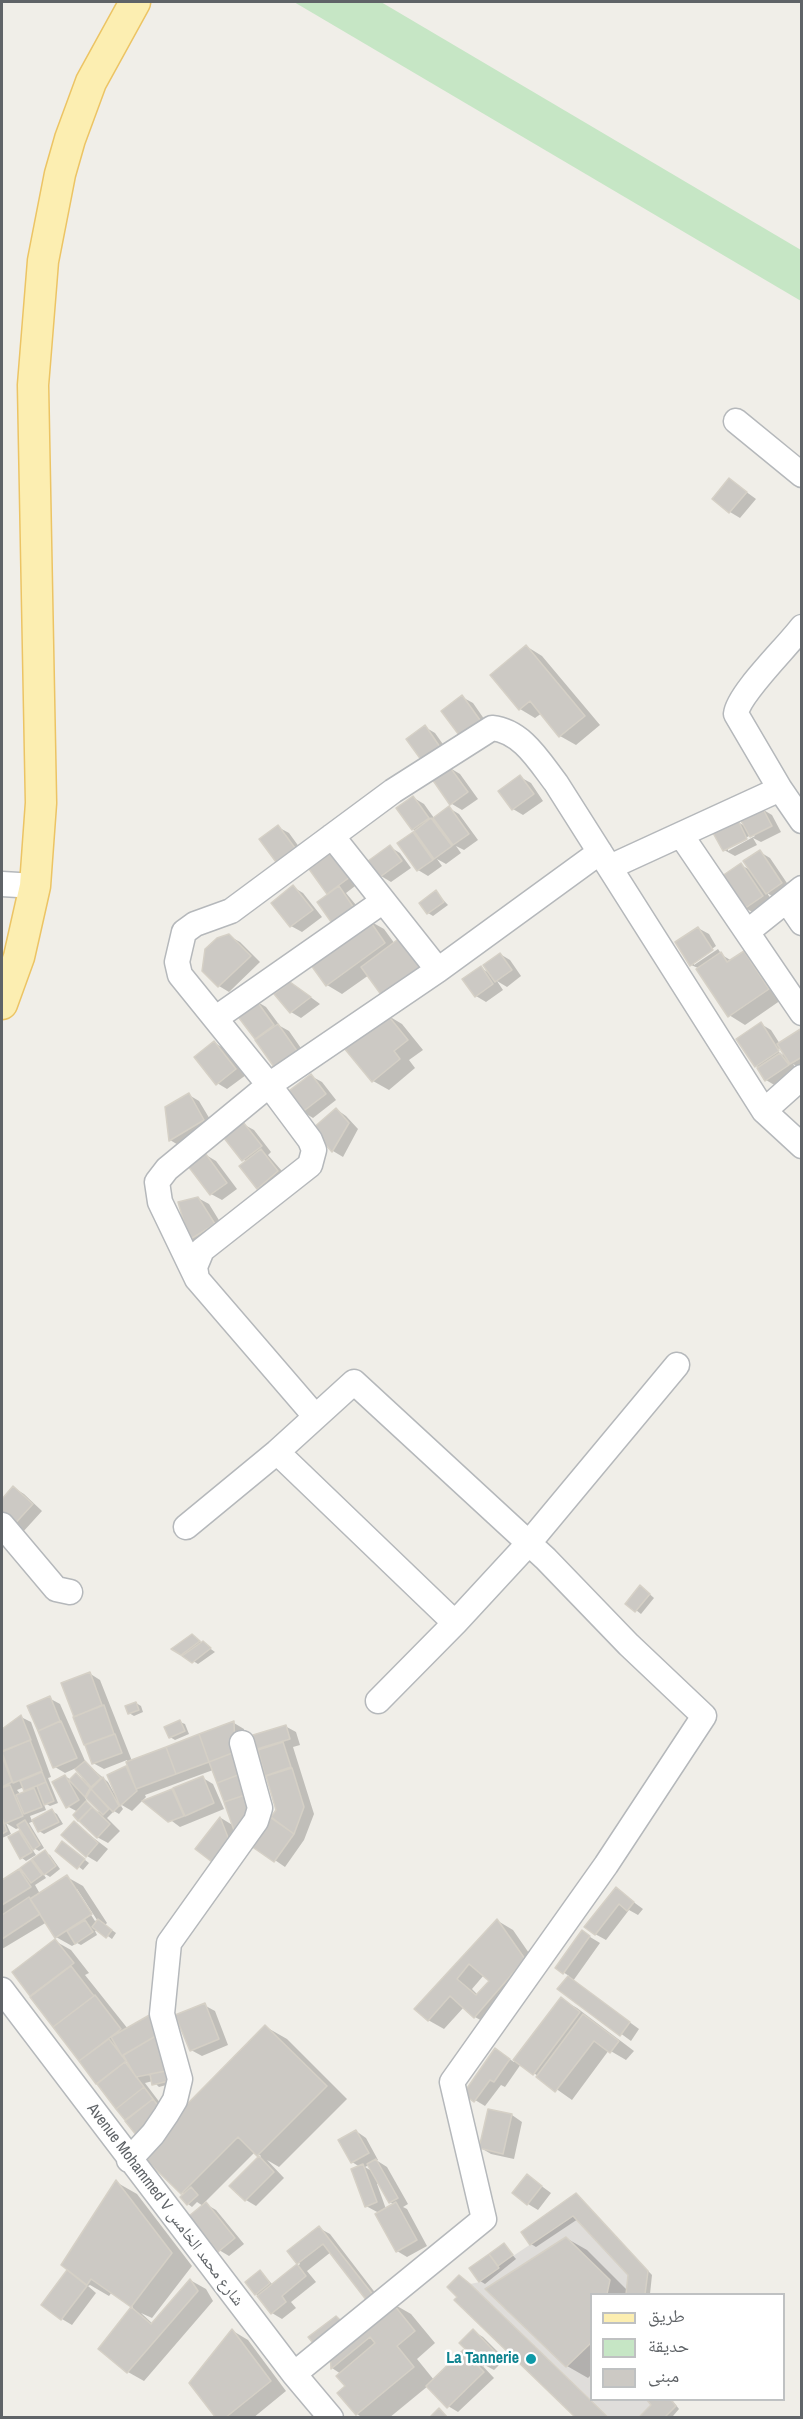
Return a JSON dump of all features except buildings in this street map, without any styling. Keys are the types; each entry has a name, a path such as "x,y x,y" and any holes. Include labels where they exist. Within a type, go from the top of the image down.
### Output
{"main road":[{"path":"2,1004 19,957 35,886 40,804 33,385 43,261 60,174 70,139 91,82 135,2"}],"street":[{"path":"736,421 801,475"},
{"path":"801,627 736,709 738,720 801,821"},
{"path":"197,1279 195,1267 202,1250 310,1165 314,1150 310,1140 269,1085 180,975 177,962 184,932 195,924 231,911 393,791 492,728 503,729 522,740 556,783 764,1111 801,1146"},
{"path":"315,1416 197,1279 159,1202 157,1182 167,1169 269,1085 605,860 681,835 780,789"},
{"path":"681,835 800,1007"},
{"path":"332,836 438,970"},
{"path":"2,884 35,886"},
{"path":"747,932 794,895 801,923"},
{"path":"216,1018 382,902"},
{"path":"764,1111 801,1077"},
{"path":"378,1701 528,1544 677,1365"},
{"path":"186,1527 277,1452 354,1382 528,1544 704,1716 606,1865 452,2082 484,2219 294,2374"},
{"path":"277,1452 455,1623"},
{"path":"2,1526 56,1589 70,1592"},
{"path":"129,2160 153,2134 166,2115 175,2100 180,2079 162,2014 169,1943 256,1821 260,1808 242,1743"},
{"name":"Avenue Mohammed V شارع محمد الخامس","path":"2,1990 129,2160 294,2374 331,2418"}],"shaded area":[{"path":"573,2216 628,2275 626,2293 590,2293 590,2399 470,2284 480,2282 499,2268 498,2266"},
{"path":"592,2401 648,2401 651,2405 638,2417 609,2417"}],"green space":[{"path":"294,2 381,2 801,250 801,301"}],"place":[{"name":"La Tannerie","path":"531,2359"}]}
